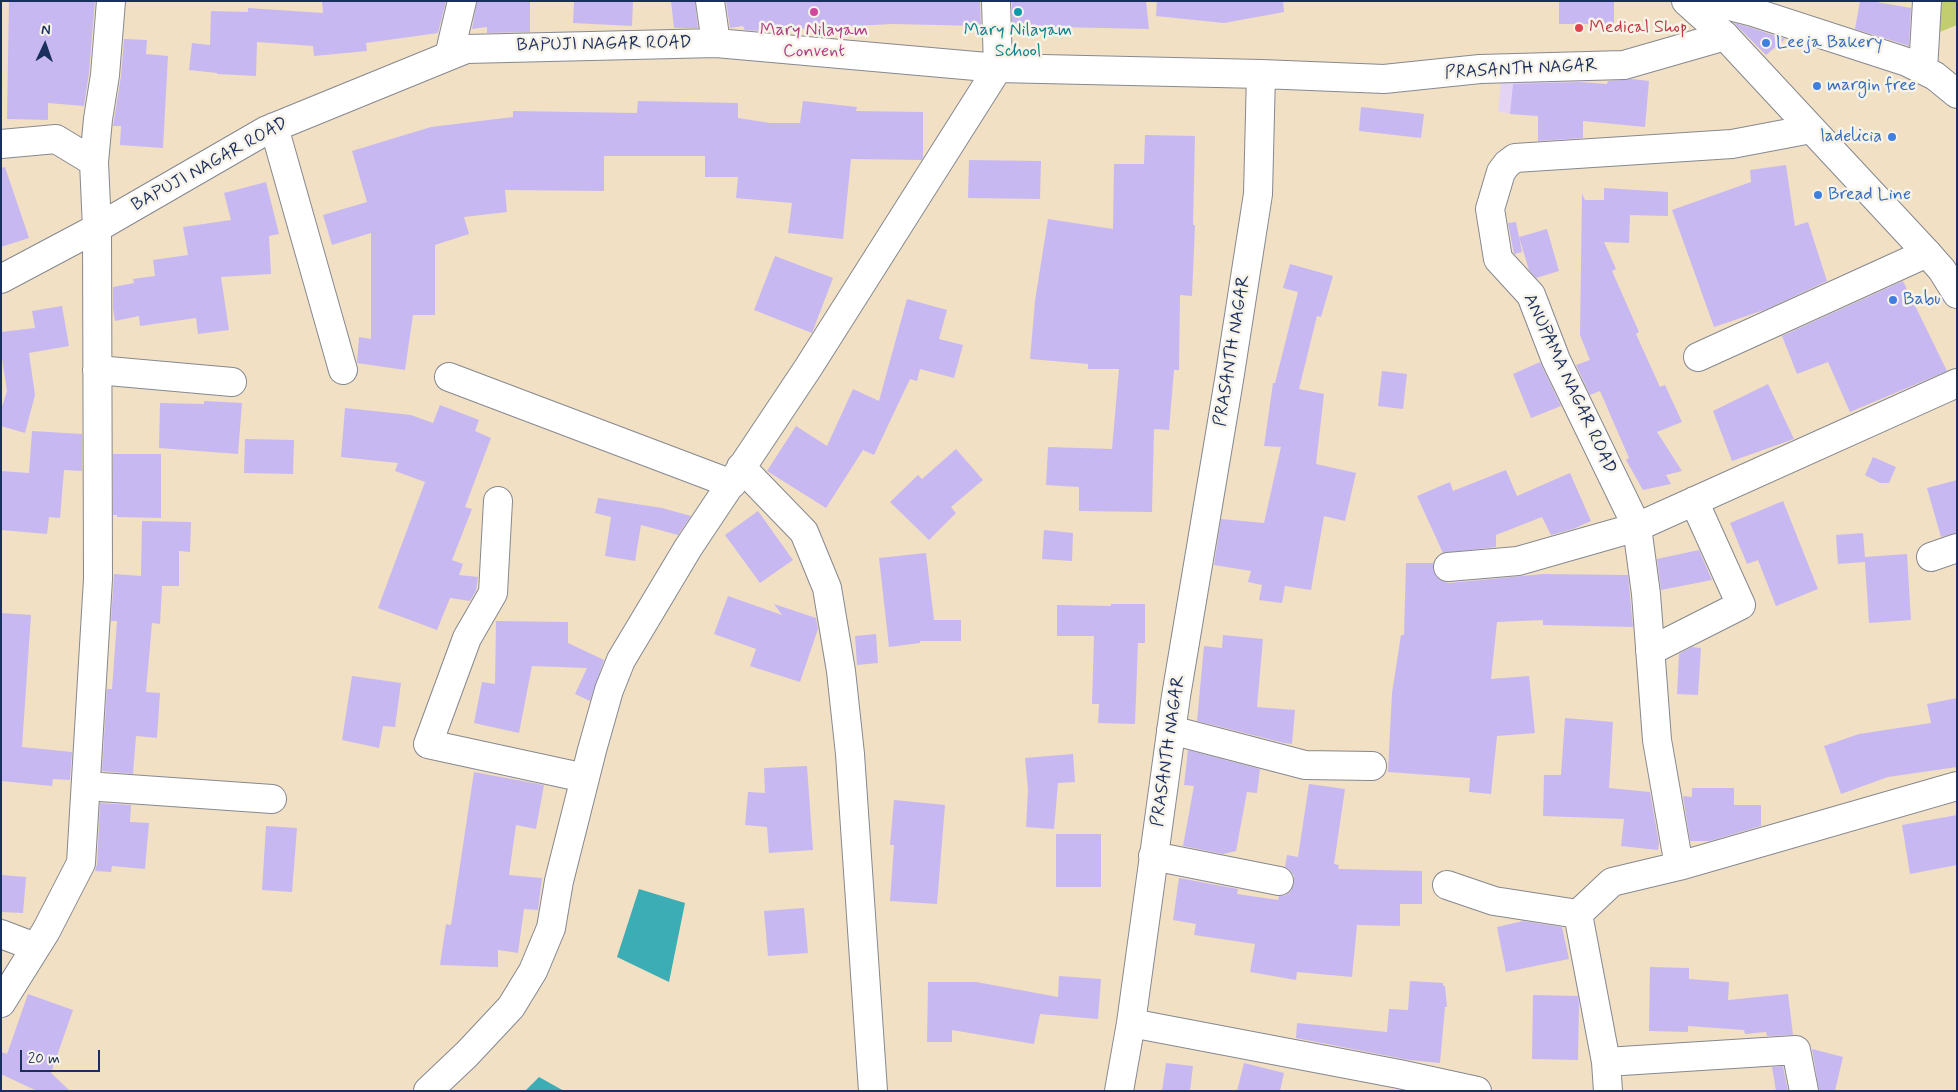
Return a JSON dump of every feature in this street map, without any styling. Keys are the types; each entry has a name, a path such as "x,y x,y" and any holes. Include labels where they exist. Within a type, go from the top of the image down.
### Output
{"street":[{"path":"1,1003 35,948 81,863 98,579 97,228 94,162 105,75 111,1"},
{"path":"448,56 462,1"},
{"path":"710,1 716,44"},
{"path":"428,1091 467,1054 511,1007 533,971 551,928 559,881 585,778 609,690 621,660 688,548 808,368 998,68 996,1"},
{"path":"1686,1 1726,36 1927,253 1942,270 1957,294"},
{"path":"1710,1 1753,12 1870,49 1935,76 1957,94"},
{"path":"1923,70 1927,1"},
{"name":"PRASANTH NAGAR","path":"1119,1091 1131,1023 1171,730 1258,194 1261,74 1384,79 1480,69 1624,65 1726,36"},
{"name":"BAPUJI NAGAR ROAD","path":"1,280 97,228 274,127 466,49 716,44 998,68 1261,74"},
{"path":"274,127 343,370"},
{"name":"ANUPAMA NAGAR ROAD","path":"1679,866 1657,740 1646,594 1637,526 1556,360 1531,295 1498,259 1490,209 1501,172 1506,164 1515,158 1732,144 1811,128"},
{"path":"1,144 56,139 94,162"},
{"path":"1698,357 1927,253"},
{"path":"97,370 232,382"},
{"path":"450,377 737,475 770,499 804,532 827,588 841,671 850,754 873,1091"},
{"path":"1448,567 1518,561 1637,526 1957,383"},
{"path":"498,501 493,593 467,638 428,744 585,778"},
{"path":"1650,651 1741,605 1694,501"},
{"path":"1931,557 1957,548"},
{"path":"1171,730 1305,765 1372,766"},
{"path":"86,786 272,799"},
{"path":"1578,914 1612,882 1679,866 1957,786"},
{"path":"1153,856 1279,881"},
{"path":"1448,886 1494,901 1578,914"},
{"path":"1578,914 1606,1062 1608,1091"},
{"path":"1,934 35,948"},
{"path":"1131,1023 1398,1082 1477,1091"},
{"path":"1606,1062 1796,1050 1804,1091"}],"shaded area":[{"path":"1501,80 1588,83 1583,122 1498,112"}],"green space":[{"path":"1914,1 1957,1 1957,25 1930,36"}],"water":[{"path":"639,889 685,903 669,982 617,957"},
{"path":"539,1077 564,1091 525,1091"}],"building":[{"path":"9,1 95,1 89,73 84,106 48,103 48,120 7,119"},
{"path":"322,1 446,1 438,33 366,43 367,51 314,56 313,46 257,42 256,76 189,70 192,43 210,45 211,11 248,12 248,8 323,13"},
{"path":"477,1 530,1 530,32 487,33 487,27 472,29"},
{"path":"574,1 633,1 632,26 573,23"},
{"path":"671,1 695,1 698,28 674,28"},
{"name":"Mary Nilayam Convent","path":"726,1 980,1 981,26 892,24 760,31 745,30 743,26 730,28"},
{"path":"1012,1 1146,1 1149,29 1012,26"},
{"path":"1157,1 1283,1 1284,12 1224,23 1156,16"},
{"path":"1559,1 1614,1 1614,24 1559,24"},
{"path":"1860,1 1911,8 1909,46 1855,29"},
{"name":"Leeja Bakery","path":"1734,23 1749,27 1785,39 1766,55"},
{"path":"124,39 147,40 146,54 168,56 163,148 120,145 121,126 113,126 121,76"},
{"path":"1632,79 1649,81 1645,127 1583,121 1583,138 1538,141 1538,116 1510,114 1513,84 1580,82 1607,84 1608,81"},
{"path":"638,101 738,103 738,118 770,123 800,123 803,101 857,107 856,111 923,112 923,157 922,160 851,159 843,239 788,233 792,203 736,198 738,177 705,177 705,156 604,156 604,191 505,190 507,212 464,217 469,234 435,245 435,315 413,315 405,370 357,363 359,337 371,339 371,233 332,245 323,215 367,202 352,151 431,127 513,117 513,111 637,113"},
{"path":"1361,107 1424,114 1421,138 1359,131"},
{"path":"1145,135 1195,136 1193,225 1195,225 1192,296 1180,295 1179,370 1174,370 1169,430 1154,429 1152,512 1079,511 1079,487 1046,485 1048,447 1112,449 1119,369 1088,369 1088,364 1030,359 1035,301 1048,219 1113,229 1114,164 1144,164"},
{"path":"969,160 1041,161 1040,199 968,198"},
{"path":"1786,165 1795,226 1808,222 1827,281 1767,309 1714,327 1672,210 1751,182 1750,170"},
{"path":"5,167 29,238 1,247 1,168"},
{"path":"266,182 279,234 269,236 271,274 221,277 229,330 198,334 196,318 140,326 139,316 115,321 113,287 134,283 133,279 155,276 153,260 188,255 183,227 231,220 224,193"},
{"path":"1604,188 1668,192 1668,216 1630,215 1629,243 1604,242 1616,269 1612,271 1639,332 1636,334 1660,387 1665,385 1682,422 1657,432 1682,471 1666,475 1671,484 1643,490 1626,460 1629,458 1600,391 1590,395 1576,365 1590,360 1580,335 1582,194 1585,200 1604,200"},
{"path":"1516,222 1522,252 1514,254 1508,223"},
{"path":"1547,229 1559,271 1536,278 1529,270 1519,237"},
{"path":"775,256 833,278 812,333 754,310"},
{"path":"1290,264 1333,276 1321,317 1317,316 1299,389 1324,394 1316,464 1356,473 1345,521 1324,516 1311,590 1285,586 1282,603 1259,600 1262,585 1248,582 1251,571 1214,565 1221,519 1264,523 1281,447 1264,446 1273,383 1275,383 1298,292 1283,288"},
{"path":"1903,281 1947,371 1850,412 1828,362 1797,374 1782,336"},
{"path":"907,299 947,310 939,339 963,345 954,378 920,369 917,381 910,379 874,455 863,450 826,508 767,471 796,426 827,446 853,389 879,401"},
{"path":"62,306 69,346 29,353 35,395 25,433 1,426 1,410 7,391 1,352 1,332 35,328 32,311"},
{"path":"1540,362 1561,406 1531,418 1513,374"},
{"path":"1382,371 1407,374 1403,409 1378,406"},
{"path":"1768,384 1794,439 1732,461 1713,411"},
{"path":"204,401 242,403 238,454 159,448 160,403 204,404"},
{"path":"440,405 479,420 475,431 491,438 465,507 472,509 452,560 463,564 459,575 478,577 476,591 470,601 450,598 437,630 378,608 425,482 395,471 398,463 341,457 345,408 411,415 433,423"},
{"path":"32,431 82,434 82,471 64,470 60,518 49,517 47,534 1,530 1,471 29,473"},
{"path":"245,439 294,440 293,474 244,473"},
{"path":"956,449 983,480 951,507 956,513 929,540 890,502 918,475 922,479"},
{"path":"113,454 161,454 161,518 117,517 117,515 113,515"},
{"path":"1873,457 1896,467 1889,483 1880,483 1865,475"},
{"path":"1506,470 1517,496 1570,473 1591,521 1573,529 1551,535 1542,517 1496,535 1496,547 1443,553 1417,496 1450,482 1453,491"},
{"path":"1957,480 1957,533 1941,537 1927,488"},
{"path":"598,498 662,508 691,516 678,535 641,525 635,561 605,556 611,517 595,513"},
{"path":"1783,501 1818,589 1776,606 1758,560 1747,564 1730,523"},
{"path":"758,511 793,560 760,583 725,535"},
{"path":"142,521 191,522 190,552 179,551 179,586 162,586 160,624 152,623 146,692 160,693 157,738 136,736 133,774 102,771 107,689 112,689 117,621 111,621 114,574 141,576"},
{"path":"1044,530 1073,533 1072,561 1042,559"},
{"path":"1863,533 1865,557 1907,554 1911,620 1869,623 1865,562 1838,564 1836,535"},
{"path":"1699,550 1712,580 1661,590 1657,559"},
{"path":"926,553 934,620 961,620 961,641 920,641 920,643 889,647 879,558"},
{"path":"1406,563 1433,563 1436,576 1442,581 1449,583 1543,574 1628,575 1633,627 1543,625 1543,620 1497,622 1491,679 1529,676 1535,733 1497,736 1491,794 1469,792 1470,778 1388,772 1392,693 1401,635 1404,635"},
{"path":"728,596 782,615 774,604 816,618 818,629 800,682 750,666 756,649 714,634"},
{"path":"1111,604 1145,604 1145,643 1138,643 1135,724 1098,723 1099,704 1092,704 1094,636 1057,636 1057,605 1111,606"},
{"path":"1,613 31,615 22,747 72,752 70,780 53,779 52,786 1,781"},
{"path":"496,621 568,622 568,643 604,660 590,701 575,694 587,668 532,666 519,733 474,723 482,682 495,684"},
{"path":"876,634 878,663 857,665 855,636"},
{"path":"1223,635 1263,639 1257,707 1295,710 1292,744 1197,721 1204,646 1222,648"},
{"path":"1692,647 1701,648 1698,695 1677,694 1679,654"},
{"path":"352,676 401,683 395,727 383,726 379,748 342,740"},
{"path":"1957,698 1957,767 1888,777 1841,794 1824,746 1859,734 1931,723 1927,704"},
{"path":"1565,718 1613,722 1609,788 1650,792 1659,843 1658,850 1621,846 1624,819 1543,816 1544,775 1561,775"},
{"path":"1188,750 1260,769 1257,793 1247,792 1236,851 1223,854 1183,846 1194,786 1184,785"},
{"path":"1073,754 1075,782 1058,783 1054,829 1026,827 1028,789 1025,758"},
{"path":"807,766 813,850 769,853 767,827 745,825 748,792 765,793 764,768"},
{"path":"474,772 544,785 536,829 516,825 509,875 542,878 538,910 524,909 518,953 498,950 498,967 440,965 446,924 451,925"},
{"path":"1309,784 1345,789 1334,864 1339,865 1338,869 1422,871 1422,904 1400,904 1400,926 1357,925 1352,977 1297,972 1296,980 1250,972 1255,944 1194,935 1196,924 1173,920 1179,878 1238,889 1237,894 1278,900 1279,896 1284,896 1290,892 1294,884 1294,876 1285,867 1287,855 1298,857"},
{"path":"1692,788 1734,788 1734,805 1761,805 1761,826 1710,841 1690,841 1683,796 1692,797"},
{"path":"894,800 945,805 937,904 890,901 894,845 890,845"},
{"path":"100,803 131,805 130,822 149,823 145,869 112,866 111,872 95,871"},
{"path":"1957,815 1957,865 1910,874 1902,825"},
{"path":"266,826 297,828 292,892 262,890"},
{"path":"1056,834 1101,834 1101,887 1056,887"},
{"path":"1,875 26,877 23,913 1,912"},
{"path":"804,908 808,953 768,956 764,911"},
{"path":"1523,921 1562,927 1569,959 1506,972 1497,927"},
{"path":"1650,967 1689,968 1689,979 1729,982 1728,1000 1788,994 1793,1035 1767,1036 1766,1032 1745,1034 1744,1030 1688,1026 1688,1032 1649,1031"},
{"path":"1059,976 1101,979 1098,1019 1040,1014 1034,1044 952,1030 952,1042 927,1042 928,982 976,982 1058,997"},
{"path":"1410,981 1443,983 1443,986 1445,986 1447,1007 1445,1007 1440,1063 1409,1060 1296,1038 1297,1023 1387,1032 1389,1009 1408,1010"},
{"path":"28,994 73,1010 51,1073 70,1091 37,1091 1,1074 1,1052 7,1054"},
{"path":"1533,995 1578,996 1578,1060 1532,1059"},
{"path":"1812,1049 1843,1057 1835,1091 1819,1091"},
{"path":"1166,1063 1193,1066 1190,1091 1162,1091"},
{"path":"1244,1063 1284,1073 1280,1091 1237,1091"},
{"path":"1783,1066 1788,1091 1776,1091 1772,1067"}],"place":[{"name":"Mary Nilayam Convent","path":"814,12"},
{"name":"Mary Nilayam School","path":"1018,12"},
{"name":"Medical Shop","path":"1579,28"},
{"name":"Leeja Bakery","path":"1766,43"},
{"name":"margin free","path":"1817,86"},
{"name":"ladelicia","path":"1892,137"},
{"name":"Bread Line","path":"1818,195"},
{"name":"Babu","path":"1893,300"}]}
